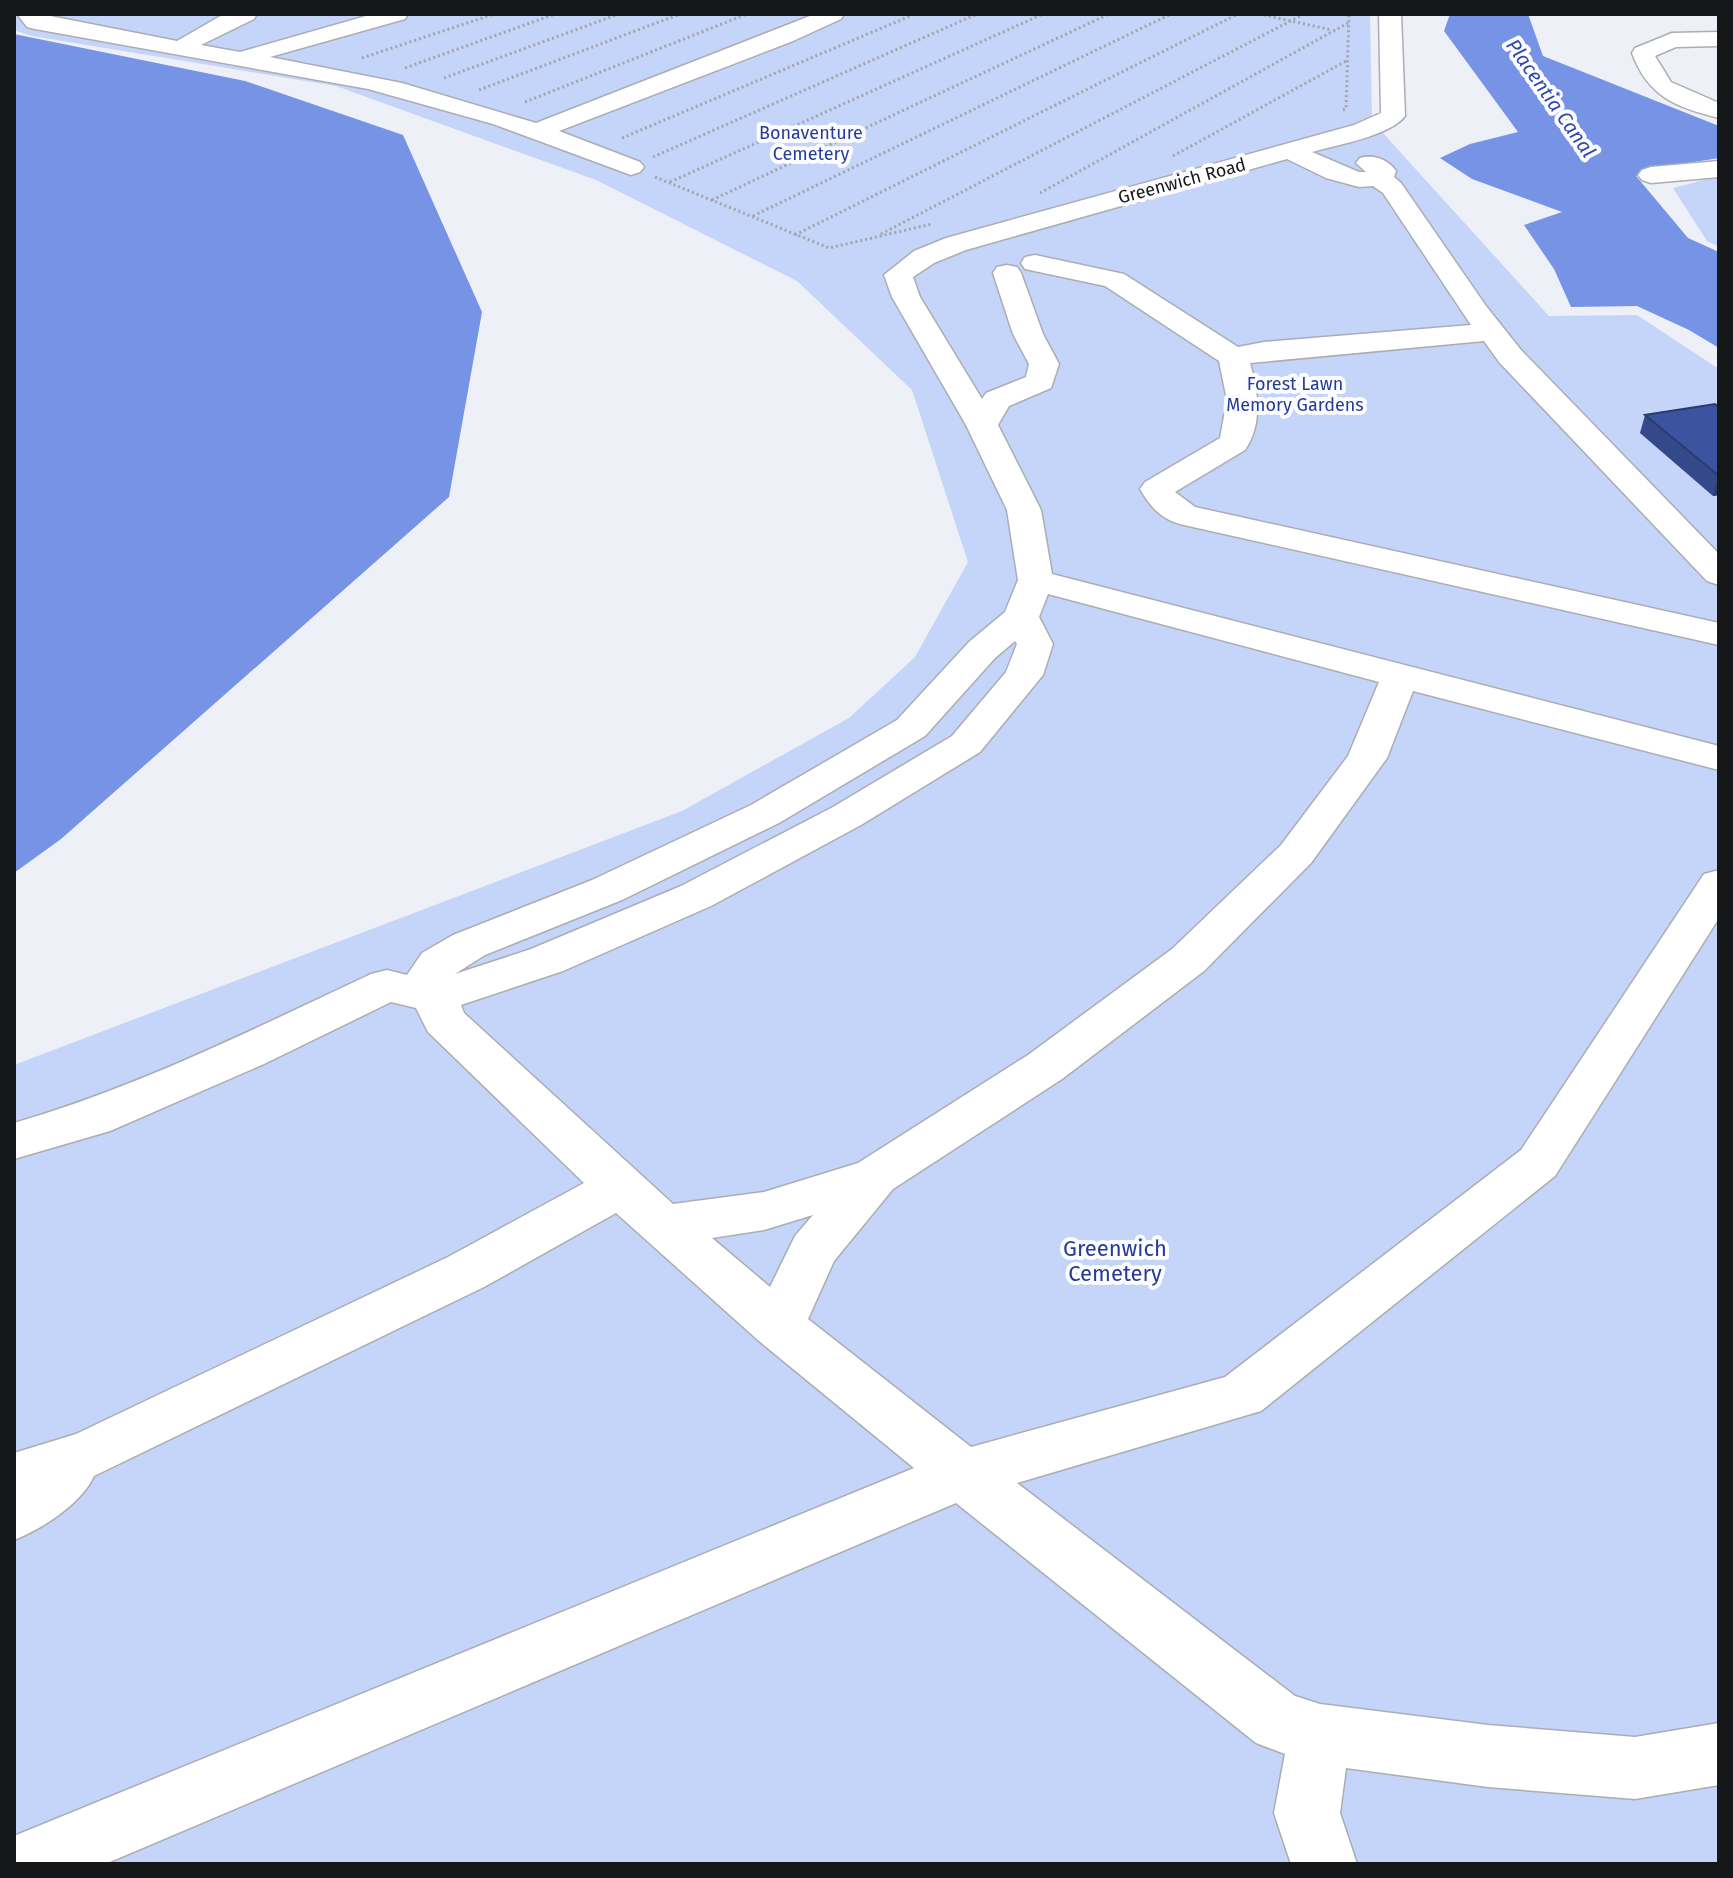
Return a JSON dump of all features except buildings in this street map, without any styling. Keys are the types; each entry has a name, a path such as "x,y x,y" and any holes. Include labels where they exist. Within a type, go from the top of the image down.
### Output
{"street":[{"path":"28,14 35,22 367,82 490,116 631,167"},
{"path":"180,48 246,14"},
{"path":"238,58 397,14"},
{"path":"536,131 785,36 833,14"},
{"name":"Greenwich Road","path":"1007,256 1290,151 1363,130 1393,116 1390,14"},
{"path":"1707,39 1689,32 1694,26 1719,21"},
{"path":"1707,39 1672,40 1643,53 1650,76 1660,88 1719,111"},
{"path":"1290,151 1347,177 1367,180 1384,174 1380,169 1322,142"},
{"path":"1651,175 1719,169"},
{"path":"1379,178 1392,188 1510,356 1719,574"},
{"path":"14,1141 93,1118 247,1052 387,985 434,997 547,960 696,896 847,816 966,744 1024,675 1035,644 1024,510 982,425 906,297 898,275 924,257 956,244 1114,280 1233,357 1244,394 1242,417 1234,443 1157,489 1164,502 1184,515 1719,634"},
{"path":"982,425 997,400 1040,382 1044,364 1028,334 1007,256"},
{"path":"1233,357 1264,351 1491,332"},
{"path":"1029,598 1400,676 1719,758"},
{"path":"662,1225 764,1211 875,1176 1045,1067 1188,960 1296,854 1367,758 1400,676"},
{"path":"26,1864 963,1474 1242,1395 1538,1163 1719,884"},
{"path":"434,997 444,1021 620,1187 778,1326 1278,1722 1320,1734 1488,1756 1635,1768 1719,1754"},
{"path":"778,1326 813,1250 875,1176"},
{"path":"14,1478 91,1453 466,1272 620,1187"},
{"path":"14,1514 91,1453"},
{"path":"1320,1734 1307,1813 1324,1864"}],"path":[{"path":"318,73 494,14"},
{"path":"367,82 555,14"},
{"path":"405,92 619,14"},
{"path":"444,103 680,14"},
{"path":"490,116 747,14"},
{"path":"592,151 915,14"},
{"path":"631,167 977,14"},
{"path":"669,183 1043,14"},
{"path":"711,200 1109,14"},
{"path":"752,217 1171,14"},
{"path":"795,235 1238,14"},
{"path":"1259,14 1348,31"},
{"path":"873,238 1304,14"},
{"path":"1332,113 1346,109 1349,14"},
{"path":"1051,195 1038,196 1348,23"},
{"path":"1189,155 1174,157 1347,60"},
{"path":"631,167 829,248 934,223"}],"green space":[{"name":"Greenwich Cemetery","path":"14,14 1370,14 1372,121 1549,316 1637,315 1719,369 1719,1864 14,1864 14,1065 682,811 849,718 915,657 968,562 912,390 797,281 596,180 336,86 32,36 14,30"},
{"path":"1719,176 1719,247 1707,241 1673,188"}],"water":[{"name":"Placentia Canal","path":"1450,14 1528,14 1543,56 1719,126 1719,158 1663,167 1636,176 1688,238 1719,252 1719,348 1637,306 1571,307 1554,269 1524,225 1562,212 1472,179 1440,158 1470,144 1518,132 1444,31"},
{"path":"14,34 245,81 403,135 482,312 449,497 61,839 14,873"}],"park label":[{"name":"Bonaventure Cemetery","path":"811,143"},
{"name":"Forest Lawn Memory Gardens","path":"1295,394"}]}
